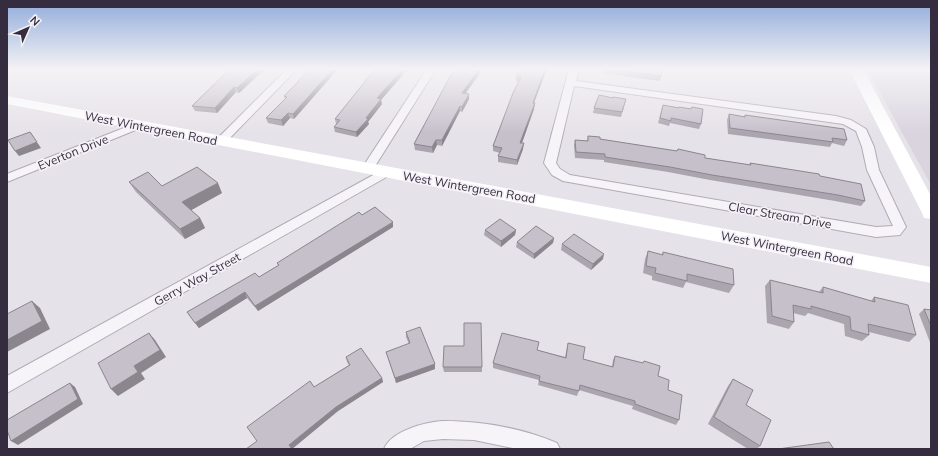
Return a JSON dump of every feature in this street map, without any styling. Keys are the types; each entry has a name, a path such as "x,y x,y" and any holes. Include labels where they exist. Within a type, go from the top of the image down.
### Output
{"main road":[{"path":"867,90 931,213"},
{"name":"West Wintergreen Road","path":"7,100 931,275"}],"street":[{"path":"221,141 271,90"},
{"path":"368,168 417,90"},
{"name":"Clear Stream Drive","path":"568,90 550,163 556,172 567,178 876,232 895,232 900,227 874,170 868,147 861,129 847,122 836,119 624,90"},
{"name":"Everton Drive","path":"7,178 139,125"},
{"name":"Gerry Way Street","path":"7,385 386,172"},
{"path":"394,449 406,440 428,431 452,429 475,431 551,449"}],"shaded area":[{"path":"879,90 931,90 931,185"}],"building":[{"path":"208,90 231,90 215,108 192,106"},
{"path":"290,90 314,90 293,114 288,113 281,120 266,118 287,97 284,96"},
{"path":"358,90 384,90 377,98 381,99 366,118 368,119 356,132 334,127 340,120 335,119"},
{"path":"443,90 464,90 462,93 469,94 462,107 460,106 442,140 436,140 432,147 414,144"},
{"path":"514,90 537,90 533,103 535,103 520,143 524,143 517,160 498,156 502,148 493,146"},
{"path":"599,95 626,99 622,112 594,108"},
{"path":"663,105 679,108 691,109 692,107 703,109 701,124 671,118 671,121 660,118"},
{"path":"729,114 844,129 847,140 832,138 833,142 730,128"},
{"path":"30,132 37,142 15,151 8,140"},
{"path":"588,136 677,151 678,149 705,155 705,158 751,165 750,163 819,174 820,176 861,184 865,201 838,195 605,157 605,154 576,152 575,140 588,141"},
{"path":"197,167 218,183 182,202 200,218 180,229 129,182 148,172 162,186"},
{"path":"375,207 393,222 255,306 245,292 195,323 187,312 255,273 259,277 279,265 277,263 359,212 362,215"},
{"path":"500,219 516,230 501,241 485,230"},
{"path":"536,226 554,238 534,254 517,242"},
{"path":"574,234 604,254 593,264 562,244"},
{"path":"648,251 663,255 663,252 733,269 734,285 687,274 687,281 655,273 656,268 646,266"},
{"path":"770,280 823,293 823,287 875,302 874,297 908,305 916,335 868,324 869,335 851,330 850,317 811,306 811,309 793,305 794,322 772,316"},
{"path":"32,301 42,321 7,340 7,314"},
{"path":"924,309 931,310 931,326"},
{"path":"464,323 481,323 482,367 443,367 444,346 464,346"},
{"path":"420,327 435,364 395,378 386,352 410,343 406,332"},
{"path":"149,333 160,350 134,366 138,372 111,389 98,363"},
{"path":"502,333 539,342 537,350 566,358 568,343 585,347 583,359 613,367 615,356 643,363 644,361 660,366 658,376 669,380 668,390 682,395 679,420 635,404 635,401 580,385 579,391 539,381 540,376 493,363"},
{"path":"361,348 382,378 336,407 289,445 292,449 246,449 257,441 247,427 310,381 314,387 350,365 346,357"},
{"path":"733,379 753,390 746,405 771,420 760,446 714,417"},
{"path":"70,383 78,399 11,441 7,430 7,420"},
{"path":"829,442 834,449 778,449"}]}
